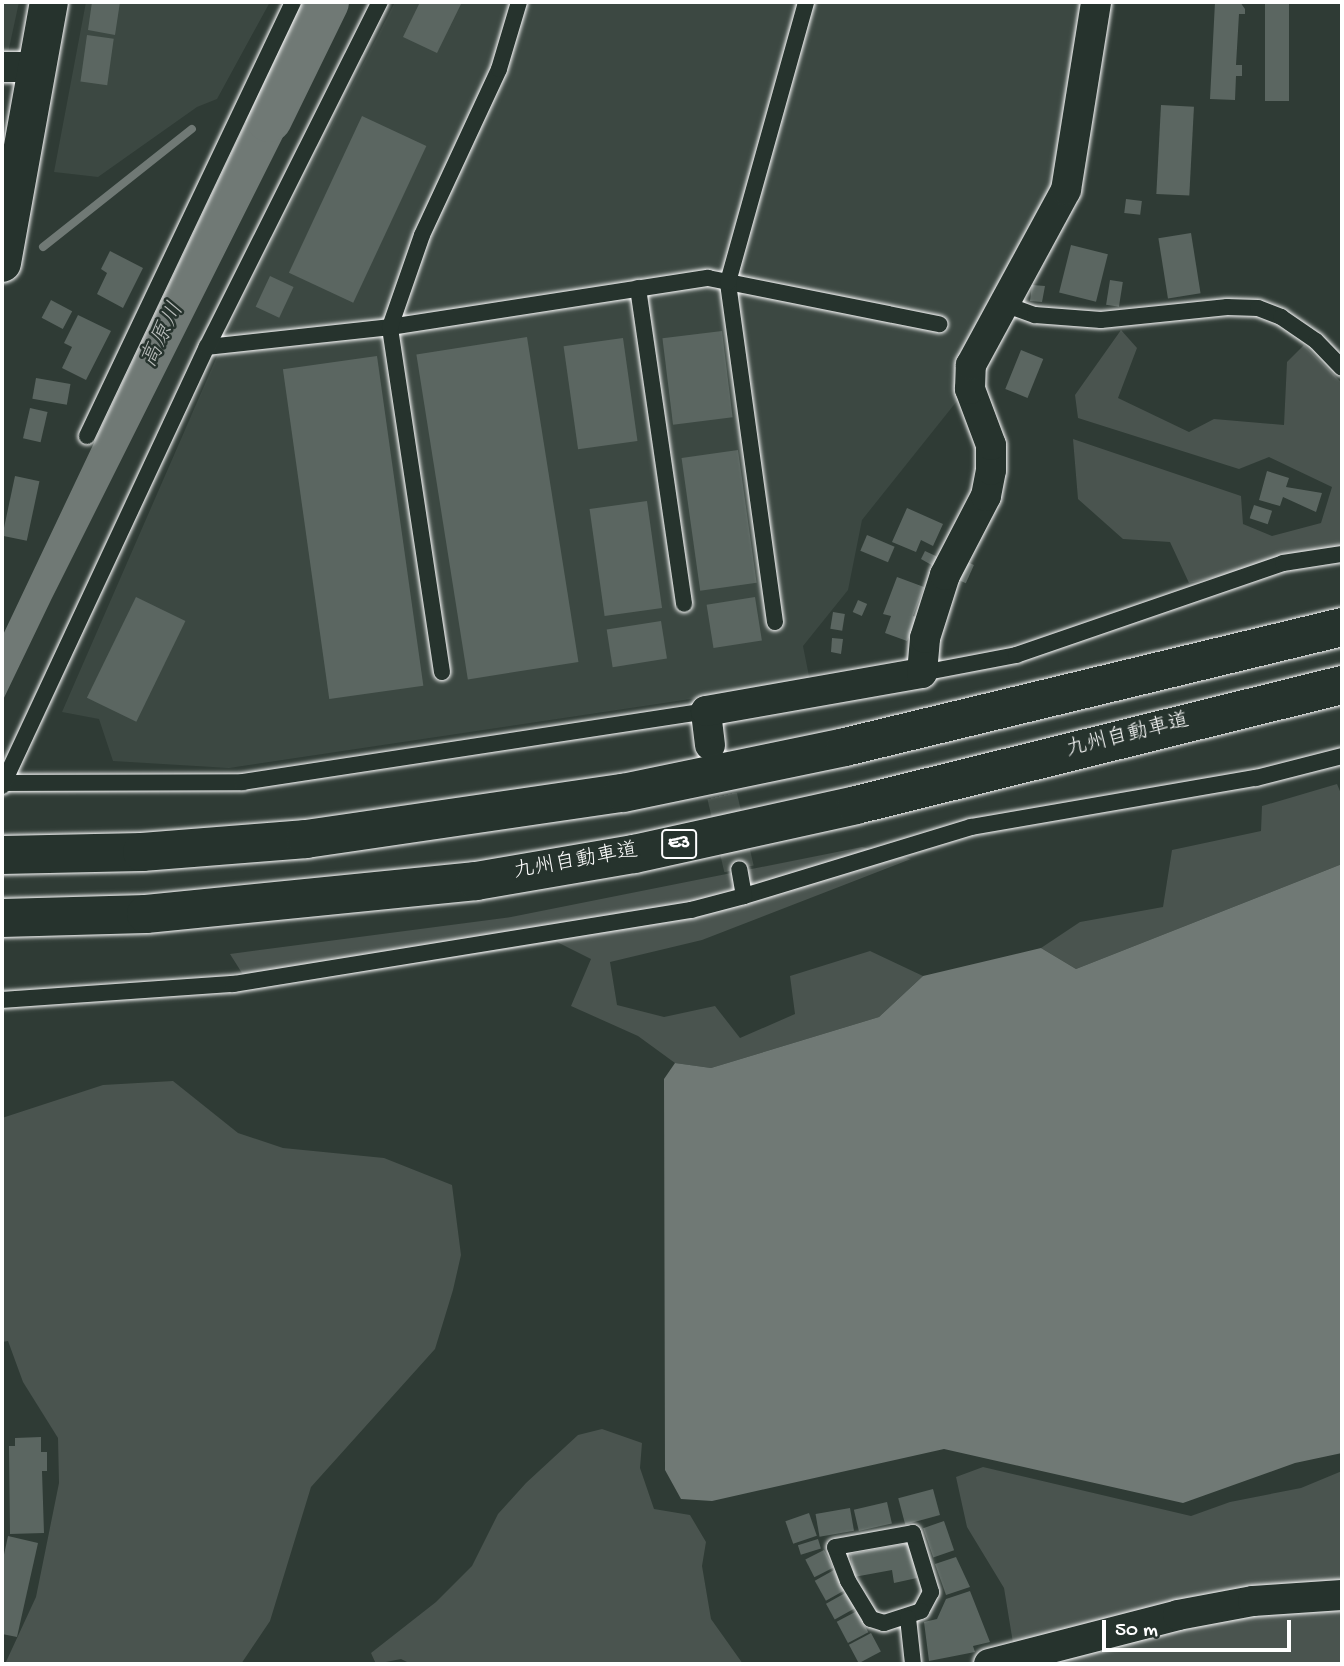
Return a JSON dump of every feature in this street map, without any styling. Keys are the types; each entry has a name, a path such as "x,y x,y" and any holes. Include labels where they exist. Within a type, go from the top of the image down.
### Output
{"main road":[{"path":"2,263 19,67 49,2"},
{"path":"2,855 142,852 306,839 610,795 845,747 1342,627"},
{"name":"九州自動車道","path":"2,918 146,914 312,901 568,865 856,805 1342,685"}],"street":[{"path":"710,745 706,711 922,673 925,638 946,575 986,496 991,445 970,389 971,365 1066,190 1096,2"},
{"path":"989,1664 1178,1615 1253,1601 1342,1595"}],"lane":[{"path":"86,436 293,2"},
{"path":"380,2 207,347 3,785 243,782 706,711"},
{"path":"442,672 390,327 422,235 499,69 519,2"},
{"path":"775,622 728,282 806,2"},
{"path":"207,347 390,327 708,278 939,324"},
{"path":"638,288 684,604"},
{"path":"1004,304 1035,315 1101,320 1227,307 1258,308 1301,331 1342,368"},
{"path":"922,673 1028,652 1283,564 1342,554"},
{"path":"2,1000 233,984 691,910 971,827 1256,778 1342,756"},
{"path":"739,869 744,896"},
{"path":"912,1533 931,1592 921,1611 908,1618 884,1623 871,1619 848,1581 835,1547 912,1533"},
{"path":"908,1618 913,1664"}],"shaded area":[{"path":"2,2 19,2 8,53 2,54"},
{"path":"86,2 270,2 217,99 197,107 98,177 54,172"},
{"path":"395,2 1085,2 1062,182 961,396 862,520 848,590 803,646 810,681 229,768 113,761 99,719 62,712 242,299"},
{"path":"1121,330 1137,348 1118,398 1189,432 1214,419 1284,425 1287,362 1304,345 1342,383 1342,549 1189,583 1170,542 1123,539 1078,499 1073,439 1241,496 1243,524 1272,536 1321,523 1332,487 1269,457 1239,469 1078,418 1075,395"},
{"path":"1337,784 1342,796 1342,864 1076,969 1041,948 1080,922 1163,907 1172,850 1261,831 1262,806"},
{"path":"862,847 911,859 702,940 610,962 617,1005 664,1017 715,1006 740,1038 795,1014 790,976 870,951 923,976 879,1017 711,1068 675,1063 638,1036 571,1006 591,959 557,942 252,989 230,954 511,917"},
{"path":"173,1081 238,1133 283,1148 384,1158 452,1185 461,1255 453,1290 435,1349 311,1487 270,1621 241,1664 5,1664 36,1597 59,1483 58,1438 23,1382 8,1341 2,1342 2,1118 103,1085"},
{"path":"602,1429 642,1443 640,1468 654,1509 690,1515 706,1542 702,1566 711,1619 743,1664 411,1664 401,1659 376,1664 371,1653 436,1602 472,1566 498,1514 526,1483 578,1435"},
{"path":"983,1467 1191,1516 1230,1502 1301,1488 1342,1471 1342,1664 1010,1664 1013,1643 1004,1588 967,1527 956,1477"}],"water":[{"path":"322,59 2,702 2,637 273,65"},
{"path":"1342,864 1342,1453 1295,1463 1183,1503 944,1449 712,1501 681,1499 665,1470 664,1079 675,1063 711,1068 879,1017 923,976 1041,948 1076,969"}],"building":[{"path":"92,2 120,2 115,35 88,30"},
{"path":"420,2 462,2 437,53 403,37"},
{"path":"1215,2 1240,2 1245,9 1245,14 1239,14 1236,65 1242,65 1242,76 1236,76 1235,100 1210,99"},
{"path":"1265,2 1289,2 1289,101 1265,101"},
{"path":"87,35 114,39 107,85 80,82"},
{"path":"1161,105 1194,107 1189,196 1156,194"},
{"path":"362,116 426,146 353,303 289,273"},
{"path":"1126,199 1142,201 1140,215 1124,213"},
{"path":"1191,233 1201,293 1168,298 1158,238"},
{"path":"1071,245 1108,254 1096,302 1059,293"},
{"path":"110,251 143,268 123,308 97,294 107,273 101,269"},
{"path":"270,276 294,287 279,318 256,307"},
{"path":"1110,280 1123,282 1119,307 1106,305"},
{"path":"1032,285 1045,286 1042,302 1030,301"},
{"path":"51,300 72,311 63,329 42,318"},
{"path":"78,315 111,331 86,380 62,368 72,347 64,343"},
{"path":"722,331 733,417 673,425 662,338"},
{"path":"527,337 578,662 468,679 416,355"},
{"path":"623,338 637,441 578,449 564,346"},
{"path":"1021,350 1043,359 1028,398 1005,389"},
{"path":"377,356 423,686 329,699 283,369"},
{"path":"36,378 70,384 67,405 32,399"},
{"path":"30,408 48,412 41,442 23,438"},
{"path":"738,450 757,583 700,591 682,458"},
{"path":"1267,471 1289,478 1286,487 1322,493 1316,512 1283,497 1280,506 1259,500"},
{"path":"15,476 39,481 27,541 2,536"},
{"path":"647,501 662,608 605,616 590,509"},
{"path":"1254,505 1272,511 1268,524 1250,518"},
{"path":"907,508 943,524 933,546 921,540 916,552 892,542"},
{"path":"867,535 895,547 888,562 860,551"},
{"path":"925,551 940,558 935,567 921,559"},
{"path":"963,560 974,565 966,583 955,578"},
{"path":"897,577 924,587 913,616 919,618 907,641 885,633 891,616 883,614"},
{"path":"136,597 185,621 136,722 87,698"},
{"path":"755,597 762,640 713,648 707,605"},
{"path":"858,600 867,604 862,616 853,612"},
{"path":"833,612 845,614 842,631 830,629"},
{"path":"661,621 667,659 613,667 607,630"},
{"path":"832,638 843,639 841,654 831,652"},
{"path":"41,1437 41,1452 47,1452 47,1471 42,1471 44,1533 10,1534 9,1446 15,1446 15,1438"},
{"path":"933,1489 940,1515 905,1524 898,1498"},
{"path":"887,1502 892,1523 859,1531 854,1510"},
{"path":"850,1508 854,1531 820,1537 816,1514"},
{"path":"809,1513 817,1536 793,1544 785,1521"},
{"path":"944,1521 954,1550 933,1557 923,1528"},
{"path":"8,1536 38,1543 17,1637 2,1634 2,1564"},
{"path":"818,1539 821,1549 801,1555 798,1545"},
{"path":"910,1543 917,1578 894,1583 892,1570 854,1577 850,1554"},
{"path":"824,1550 833,1568 814,1577 805,1560"},
{"path":"956,1557 970,1587 946,1595 935,1564"},
{"path":"834,1570 845,1590 826,1601 815,1581"},
{"path":"970,1591 990,1642 973,1646 975,1652 929,1661 924,1622 937,1619 946,1599"},
{"path":"847,1592 856,1608 835,1619 826,1604"},
{"path":"857,1611 868,1632 848,1643 837,1622"},
{"path":"871,1633 881,1652 859,1663 849,1645"}],"waterway":[{"name":"高原川","path":"269,119 326,2"},
{"path":"43,247 192,129"}],"tunnel":[{"path":"712,752 739,869"}]}
